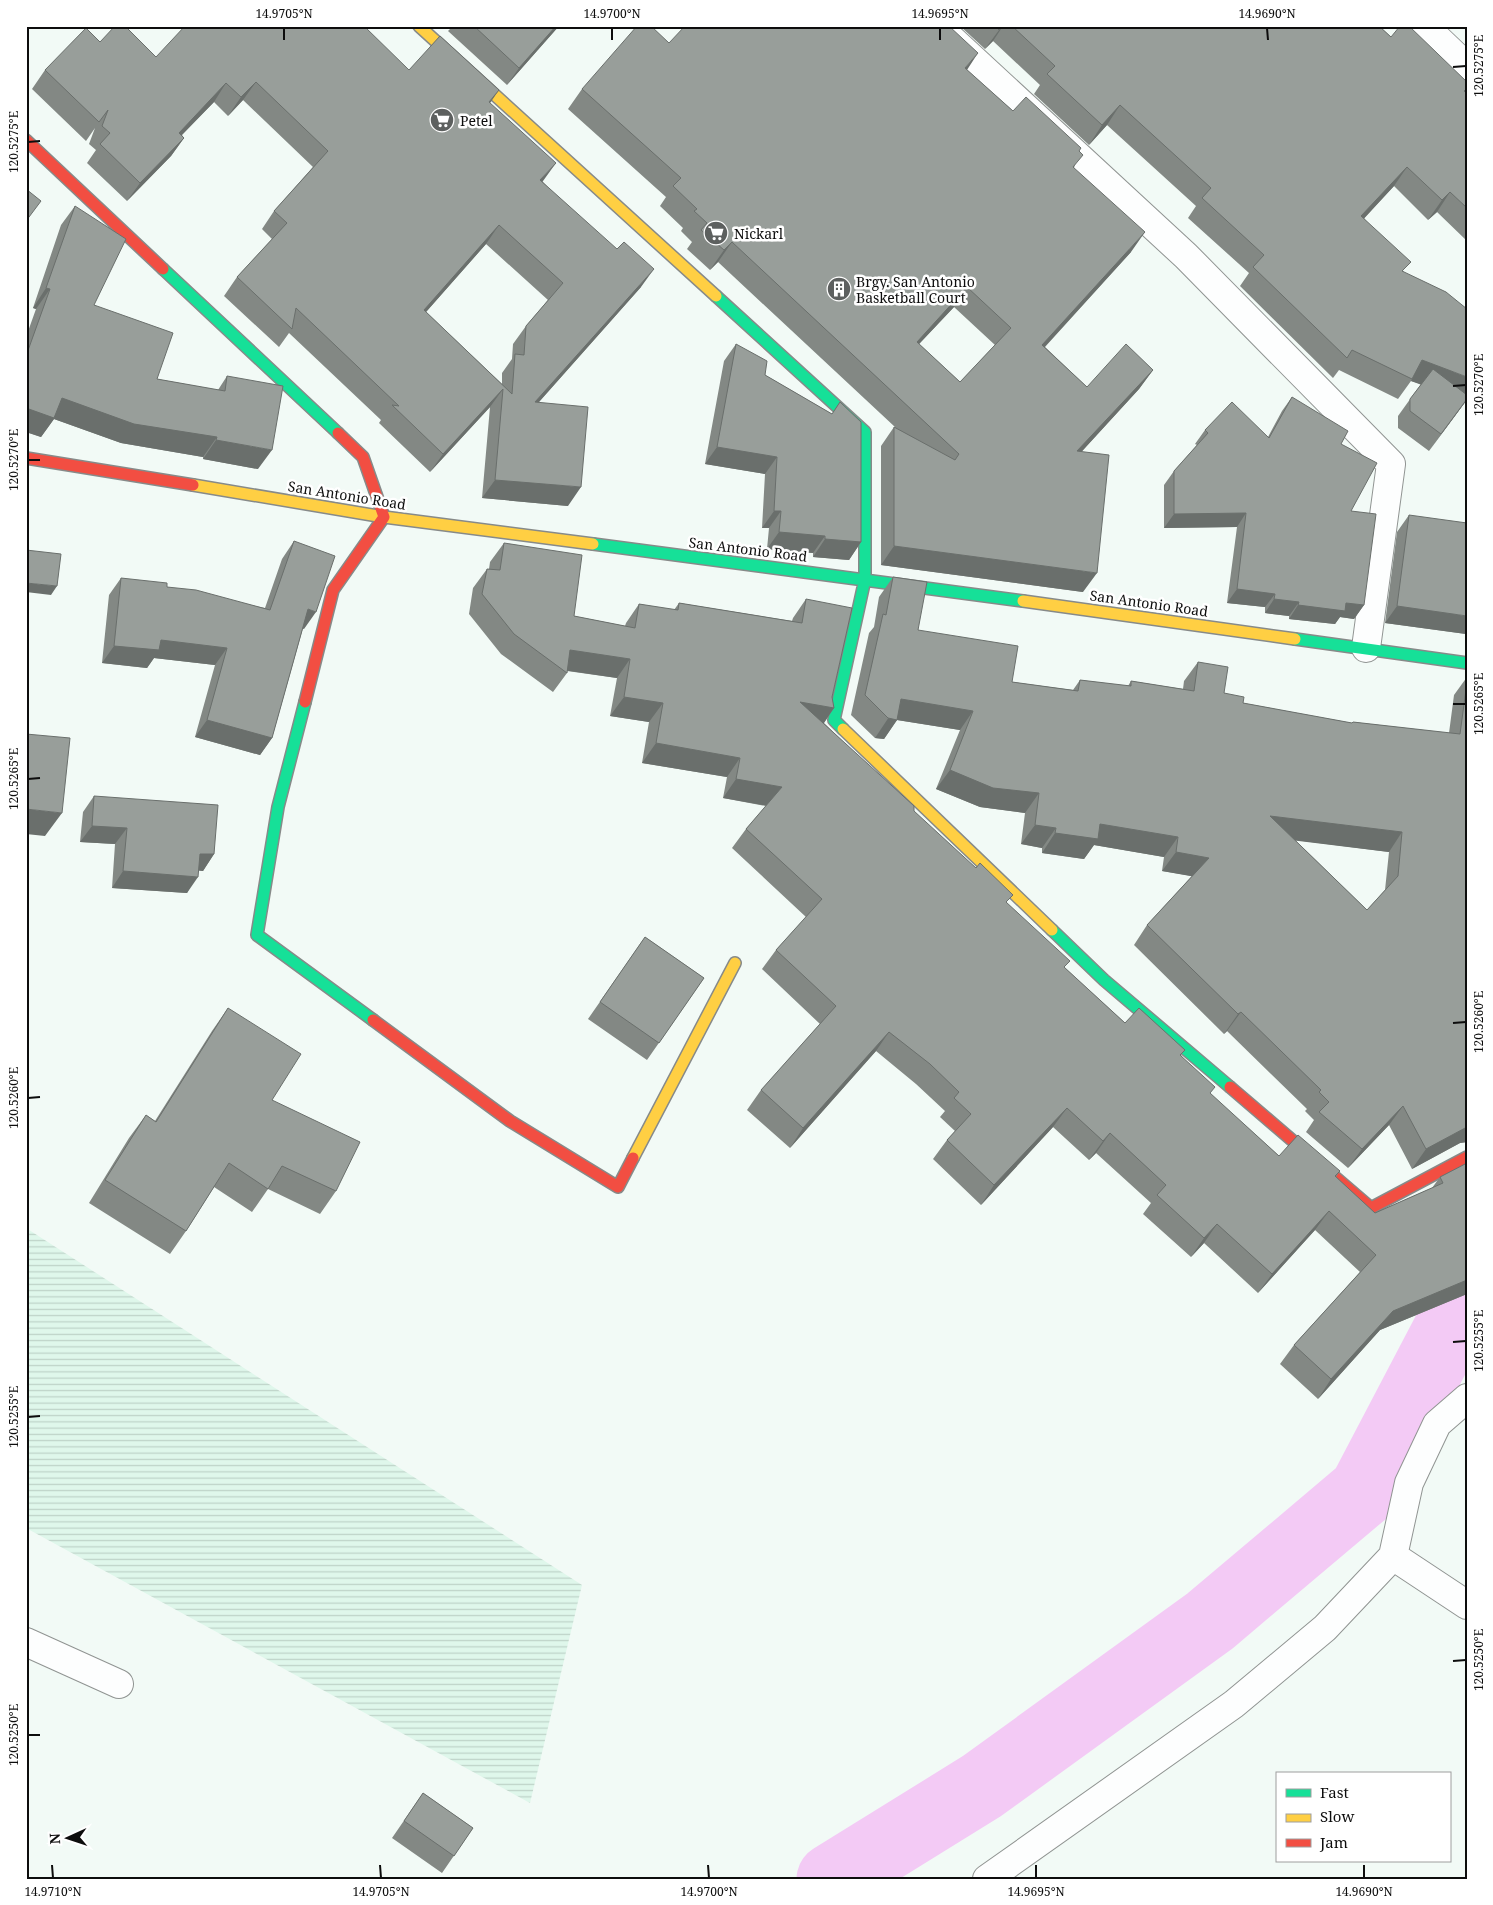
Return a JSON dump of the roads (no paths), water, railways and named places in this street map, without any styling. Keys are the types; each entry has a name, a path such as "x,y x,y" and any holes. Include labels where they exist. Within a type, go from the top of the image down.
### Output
{"street":[{"path":"419,26 865,432 865,579 834,720 1104,980 1371,1208 1467,1157"},
{"path":"936,26 1186,256 1391,464 1366,648"},
{"path":"1424,26 1467,67"},
{"path":"26,140 363,457 384,517 333,590 278,807 256,935 510,1121 618,1187 735,963"},
{"name":"San Antonio Road","path":"26,458 384,517 865,579 1467,663"},
{"path":"987,1879 1234,1704 1325,1628 1393,1556 1409,1483 1437,1424 1467,1398"},
{"path":"1393,1556 1467,1605"},
{"path":"26,1642 119,1684"}],"waterway":[{"path":"832,1879 982,1786 1210,1621 1364,1491 1450,1327 1467,1326"}],"place":[{"name":"Petel","path":"442,120"},
{"name":"Nickarl","path":"716,233"},
{"name":"Brgy. San Antonio Basketball Court","path":"839,289"}]}
